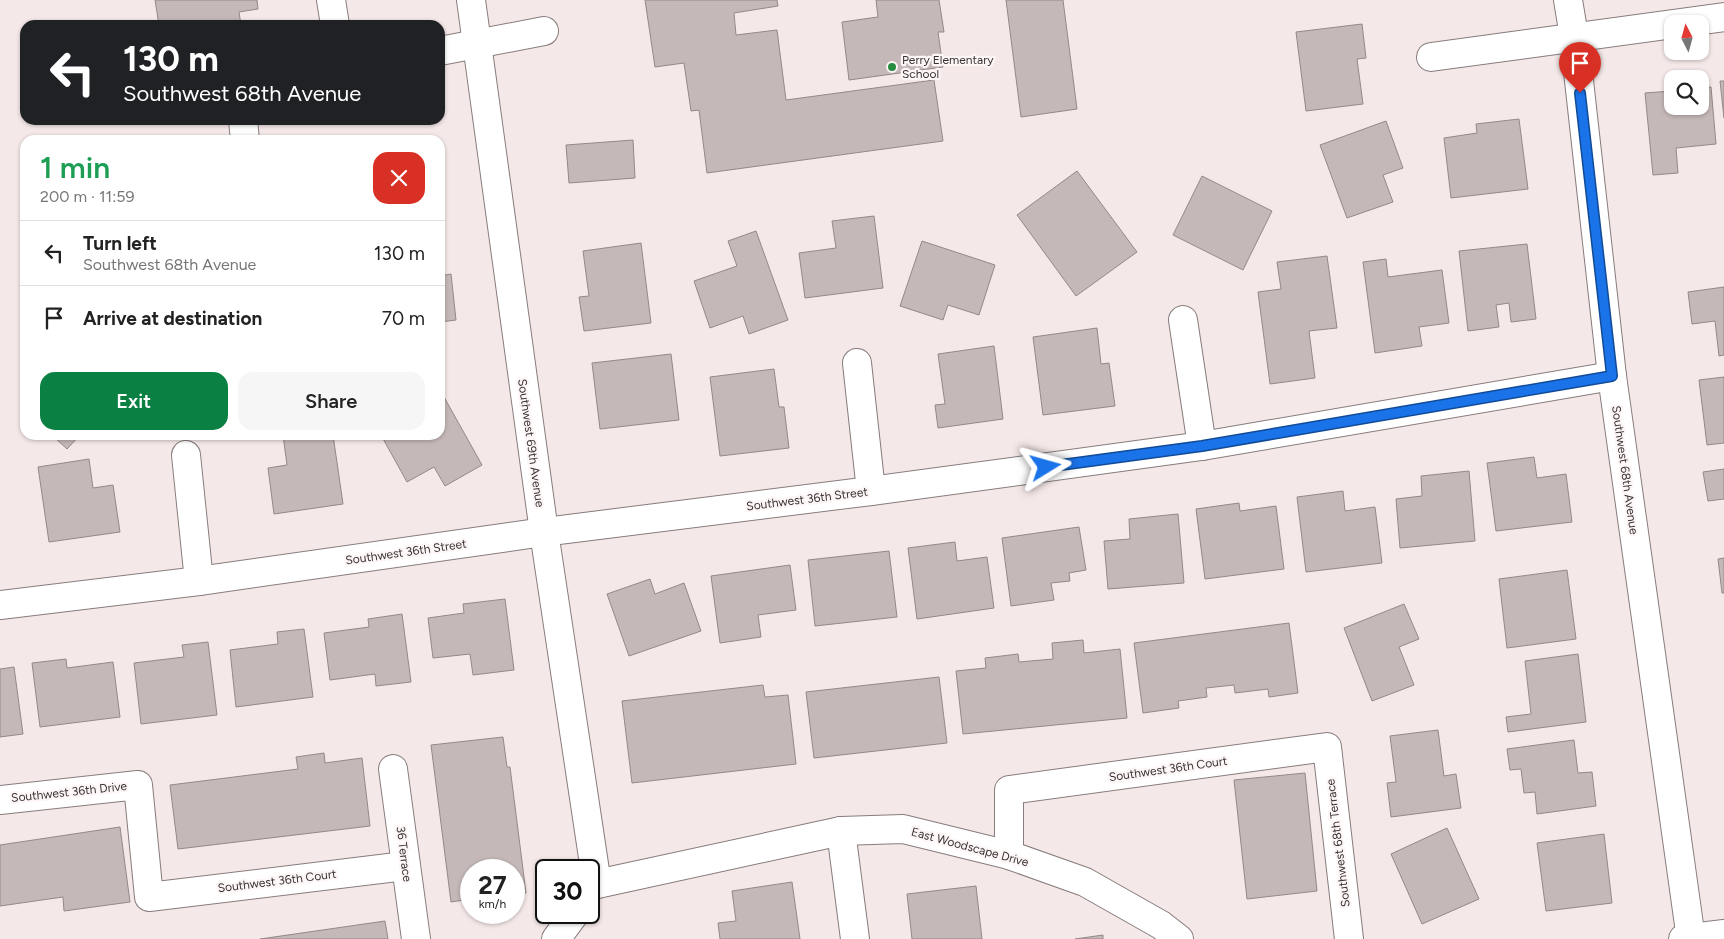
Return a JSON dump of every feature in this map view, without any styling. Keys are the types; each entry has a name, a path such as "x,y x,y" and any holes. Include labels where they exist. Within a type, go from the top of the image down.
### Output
{"street":[{"path":"331,0 334,20"},
{"name":"Southwest 69th Avenue","path":"471,0 589,859"},
{"name":"Southwest 68th Avenue","path":"1568,0 1574,36 1612,376 1688,939"},
{"path":"1431,56 1724,17"},
{"path":"445,50 544,31"},
{"path":"1182,320 1202,446"},
{"path":"857,363 871,491"},
{"name":"Southwest 36th Street","path":"0,605 199,581 544,532 871,491 1202,446 1612,376"},
{"path":"186,455 199,581"},
{"name":"Southwest 36th Court","path":"1009,855 1009,790 1327,748"},
{"name":"Southwest 68th Terrace","path":"1327,748 1349,939"},
{"name":"36 Terrace","path":"393,769 416,939"},
{"name":"Southwest 36th Drive","path":"0,800 138,785 149,897"},
{"name":"East Woodscape Drive","path":"600,888 719,857 841,832 903,829 1009,855 1085,882 1161,925 1179,939"},
{"path":"841,832 855,939"},
{"name":"Southwest 36th Court","path":"149,897 405,866"},
{"path":"556,939 567,924"},
{"path":"1688,939 1724,934"}],"building":[{"path":"155,0 257,0 258,9 239,12 240,20 158,20"},
{"path":"645,0 777,0 778,6 734,13 736,35 777,30 786,100 934,80 943,141 707,173 699,110 691,111 684,63 655,67"},
{"path":"876,0 939,0 944,32 938,32 943,67 849,80 842,22 878,17"},
{"path":"1006,0 1063,0 1077,109 1021,117"},
{"path":"1362,24 1366,58 1357,59 1363,104 1306,111 1296,32"},
{"path":"1720,81 1724,81 1724,118"},
{"path":"1709,87 1711,87 1716,144 1676,148 1678,173 1653,175 1645,93 1664,92 1664,115 1709,115"},
{"path":"1519,119 1528,189 1451,198 1444,138 1477,133 1476,124"},
{"path":"1386,121 1403,168 1383,175 1393,202 1347,218 1320,145"},
{"path":"633,140 635,178 569,183 566,145"},
{"path":"1077,171 1137,252 1076,296 1017,215"},
{"path":"1202,176 1272,211 1243,270 1173,235"},
{"path":"874,216 883,288 805,298 799,253 836,248 832,221"},
{"path":"756,231 788,320 749,334 743,316 710,328 694,281 737,266 728,241"},
{"path":"922,241 995,265 979,315 948,305 943,320 900,306"},
{"path":"641,243 651,323 584,331 579,297 589,296 583,251"},
{"path":"1527,244 1536,319 1511,322 1509,303 1496,305 1499,327 1468,331 1459,251"},
{"path":"1327,256 1337,328 1309,331 1315,378 1270,384 1258,292 1281,289 1277,262"},
{"path":"1386,259 1388,277 1442,270 1449,323 1419,327 1422,346 1375,353 1363,262"},
{"path":"451,274 456,320 445,321 445,275"},
{"path":"1724,287 1724,355 1719,356 1715,321 1692,324 1688,292"},
{"path":"1097,328 1101,364 1109,363 1115,406 1043,415 1033,337"},
{"path":"994,346 1003,419 938,428 935,405 945,404 938,354"},
{"path":"671,354 679,420 600,429 592,363"},
{"path":"774,369 779,407 784,407 789,448 720,456 710,377"},
{"path":"1724,377 1724,443 1707,445 1699,380"},
{"path":"445,399 482,465 445,486 434,467 407,482 384,440 445,440"},
{"path":"57,440 75,440 67,449"},
{"path":"284,440 334,440 343,504 274,514 268,468 287,465"},
{"path":"1534,457 1537,478 1566,474 1572,522 1496,531 1487,463"},
{"path":"89,459 93,488 113,485 120,532 49,542 38,467"},
{"path":"1724,469 1724,499 1708,501 1703,472"},
{"path":"1469,471 1475,541 1400,548 1396,499 1422,496 1421,476"},
{"path":"1343,491 1345,511 1375,507 1382,563 1306,572 1297,497"},
{"path":"1239,503 1240,511 1276,506 1284,569 1205,579 1196,509"},
{"path":"1178,514 1184,583 1108,589 1104,541 1130,539 1129,519"},
{"path":"1079,527 1086,570 1069,573 1070,581 1051,583 1054,600 1011,606 1002,538"},
{"path":"955,542 957,561 987,557 994,608 917,619 908,548"},
{"path":"889,551 897,617 815,626 808,560"},
{"path":"1724,558 1724,593 1722,593 1718,559"},
{"path":"790,565 796,610 758,615 761,637 720,643 711,576"},
{"path":"1567,570 1576,639 1507,648 1499,579"},
{"path":"650,579 655,594 684,583 701,631 629,656 607,594"},
{"path":"505,599 514,670 473,675 470,654 433,658 428,618 464,613 463,604"},
{"path":"1404,604 1419,639 1399,647 1414,685 1372,701 1344,628"},
{"path":"402,614 411,682 376,686 375,674 330,680 324,633 369,627 368,619"},
{"path":"1289,623 1298,693 1269,697 1268,689 1235,693 1234,685 1206,688 1207,697 1178,701 1179,708 1143,713 1134,643"},
{"path":"304,629 313,697 236,707 230,650 278,644 277,632"},
{"path":"1083,640 1084,653 1120,649 1127,718 963,734 956,671 986,668 985,658 1018,654 1019,662 1053,659 1052,643"},
{"path":"208,642 217,715 141,724 134,663 184,657 182,645"},
{"path":"1578,654 1586,722 1508,732 1506,717 1531,714 1525,661"},
{"path":"66,659 67,668 113,662 120,717 40,727 32,663"},
{"path":"14,667 23,734 0,737 0,669"},
{"path":"939,677 947,743 814,758 806,692"},
{"path":"763,685 765,697 788,695 796,764 632,783 622,701"},
{"path":"1438,730 1444,776 1456,774 1461,808 1391,817 1387,783 1396,782 1390,736"},
{"path":"503,737 507,767 510,767 522,859 460,859 460,901 451,902 431,745"},
{"path":"1574,740 1578,773 1592,772 1596,806 1537,814 1535,792 1524,793 1521,769 1510,770 1507,749"},
{"path":"324,753 325,763 362,758 370,826 178,849 170,785 298,769 296,757"},
{"path":"1305,773 1317,891 1247,899 1234,780"},
{"path":"120,827 130,902 64,911 63,897 0,906 0,845"},
{"path":"1447,828 1479,899 1422,924 1391,854"},
{"path":"1604,834 1612,903 1546,911 1537,843"},
{"path":"792,882 800,939 720,939 718,923 736,921 732,891"},
{"path":"976,886 982,939 912,939 907,894"},
{"path":"385,921 388,939 260,939"},
{"path":"1103,935 1103,939 1075,939"}],"place":[{"name":"Perry Elementary School","path":"892,67"}],"route":[{"path":"1046,467 1202,446 1612,376 1580,93"}]}
